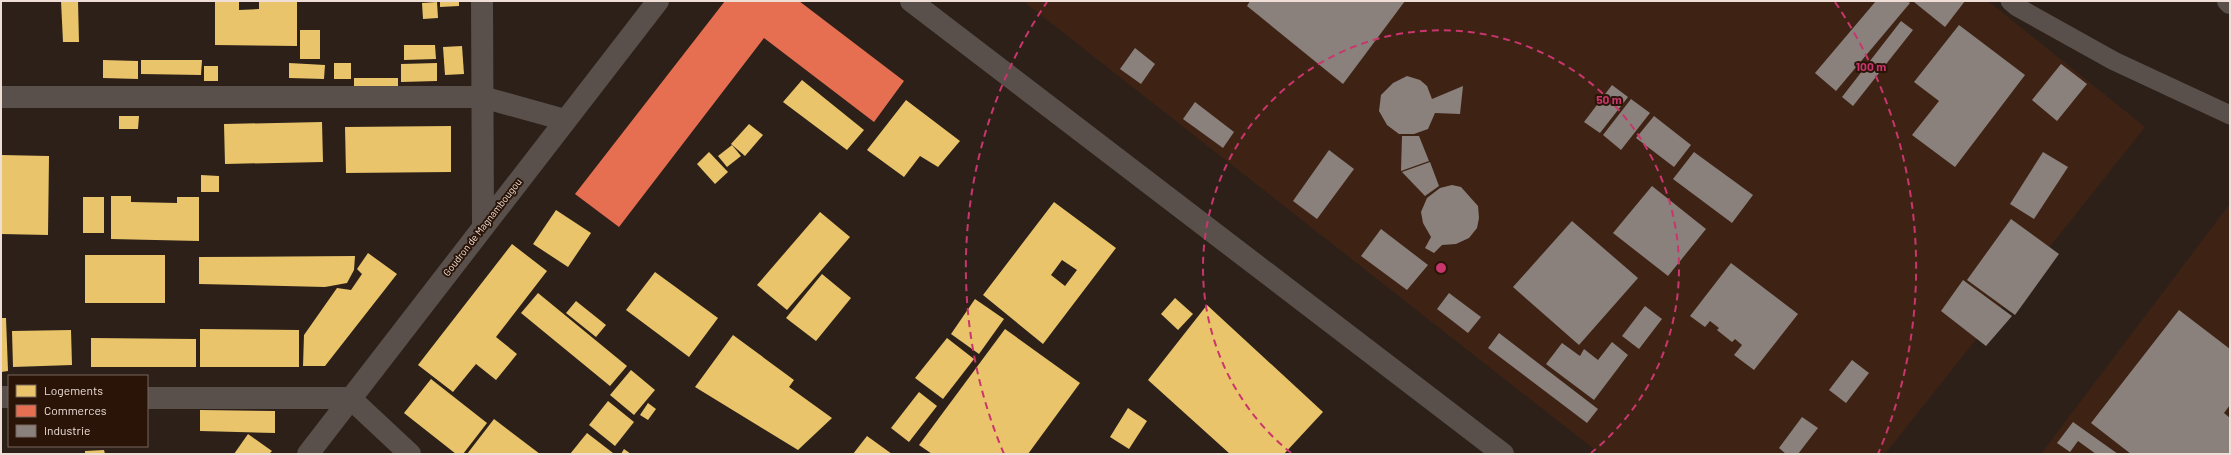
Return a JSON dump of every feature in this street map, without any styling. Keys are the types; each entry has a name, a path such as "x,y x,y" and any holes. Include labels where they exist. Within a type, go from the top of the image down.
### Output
{"street":[{"path":"482,1 483,226"},
{"name":"Goudron de Magnambougou","path":"308,454 658,1"},
{"path":"911,1 1503,454"},
{"path":"1,97 482,97 566,120"},
{"path":"148,398 350,398 410,454"}],"lane":[{"path":"2010,1 2017,7 2114,61 2230,115"}],"shaded area":[{"path":"1023,1 1988,1 2145,127 1885,454 1600,454"},
{"path":"2229,205 2230,454 2041,454"}],"building: Logements":[{"path":"61,1 78,1 79,42 63,42"},
{"path":"215,1 239,1 239,10 259,9 259,1 297,1 297,46 215,45"},
{"path":"440,1 459,1 459,6 440,7"},
{"path":"437,2 438,18 423,19 422,3"},
{"path":"300,30 320,30 320,59 300,59"},
{"path":"404,45 435,45 436,59 404,60"},
{"path":"462,46 464,74 445,75 443,47"},
{"path":"103,60 138,61 138,79 103,78"},
{"path":"141,60 202,60 201,75 141,74"},
{"path":"289,63 325,65 324,79 289,78"},
{"path":"334,63 351,63 351,79 334,79"},
{"path":"437,63 437,81 401,82 401,64"},
{"path":"204,66 218,66 218,81 204,81"},
{"path":"354,78 398,78 398,89 354,90"},
{"path":"802,80 864,130 847,150 783,102"},
{"path":"906,100 960,141 938,167 920,156 904,177 867,150"},
{"path":"119,116 139,116 138,129 119,129"},
{"path":"322,122 323,162 225,164 224,124"},
{"path":"749,124 763,135 745,156 731,144"},
{"path":"451,126 451,172 346,173 345,127"},
{"path":"732,145 741,156 727,167 718,156"},
{"path":"709,152 728,172 715,184 697,164"},
{"path":"1,155 49,156 48,235 1,234"},
{"path":"201,175 219,176 219,192 201,192"},
{"path":"111,196 131,196 131,202 177,203 177,197 199,197 199,241 111,239"},
{"path":"83,197 104,197 104,233 83,233"},
{"path":"1054,202 1116,248 1043,344 983,295","holes":["1062,260 1077,270 1065,286 1051,275"]},
{"path":"556,210 591,233 568,267 533,244"},
{"path":"820,212 850,237 787,310 757,285"},
{"path":"512,244 547,271 496,337 517,354 496,380 476,364 453,392 418,365"},
{"path":"368,253 397,274 325,366 303,366 304,335 337,288 351,290 362,274 357,269"},
{"path":"85,255 165,255 165,303 85,303"},
{"path":"355,256 354,270 347,283 325,287 199,284 199,257"},
{"path":"655,272 718,318 689,357 626,310"},
{"path":"822,274 851,298 816,341 786,318"},
{"path":"538,293 627,366 610,386 521,313"},
{"path":"1175,298 1193,314 1178,330 1161,314"},
{"path":"975,299 1004,319 979,354 951,334"},
{"path":"576,301 606,325 596,337 566,313"},
{"path":"1207,305 1323,412 1284,454 1230,454 1148,380"},
{"path":"1,318 6,318 8,371 1,372"},
{"path":"200,329 299,330 299,367 200,367"},
{"path":"1005,329 1080,383 1028,454 932,454 919,445"},
{"path":"71,330 72,365 13,367 12,331"},
{"path":"733,335 794,380 789,387 832,418 798,450 695,387"},
{"path":"91,338 196,339 196,367 91,367"},
{"path":"947,338 974,359 943,399 915,378"},
{"path":"631,370 655,390 634,415 610,395"},
{"path":"431,379 487,423 463,454 456,454 404,413"},
{"path":"919,392 937,406 909,442 891,428"},
{"path":"608,401 634,422 615,446 589,425"},
{"path":"648,403 656,409 648,420 640,415"},
{"path":"1128,408 1147,421 1129,449 1110,437"},
{"path":"200,410 275,411 275,433 200,431"},
{"path":"494,419 540,454 467,454"},
{"path":"587,433 613,453 570,454"},
{"path":"248,434 272,451 269,454 234,454"},
{"path":"867,436 892,454 853,454"},
{"path":"624,449 631,454 621,454"},
{"path":"104,450 105,454 85,454 85,451"}],"building: Commerces":[{"path":"725,1 799,1 904,81 874,122 764,38 619,227 575,194"}],"building: Industrie":[{"path":"1250,1 1405,1 1343,84 1247,6"},
{"path":"1876,1 1907,1 1910,3 1836,91 1815,73"},
{"path":"1965,1 1945,27 1914,2"},
{"path":"1901,21 1913,30 1853,106 1842,97"},
{"path":"1959,25 2025,75 1955,167 1912,135 1939,101 1914,82"},
{"path":"1135,48 1155,64 1141,84 1120,69"},
{"path":"2061,64 2087,84 2057,121 2032,100"},
{"path":"1407,76 1420,80 1427,86 1432,99 1463,86 1460,114 1435,113 1428,129 1414,134 1399,134 1387,125 1379,111 1381,95 1393,83"},
{"path":"1612,85 1628,97 1600,133 1584,122"},
{"path":"1631,99 1650,113 1621,150 1603,135"},
{"path":"1195,102 1234,132 1223,148 1183,119"},
{"path":"1654,116 1691,145 1674,167 1636,138"},
{"path":"1402,136 1419,136 1429,161 1401,171"},
{"path":"1329,150 1354,169 1317,219 1293,201"},
{"path":"1694,152 1753,195 1732,223 1673,179"},
{"path":"2043,152 2068,167 2034,219 2010,204"},
{"path":"1430,162 1439,186 1425,196 1402,172"},
{"path":"1452,185 1461,187 1478,206 1479,218 1477,228 1469,238 1456,244 1442,245 1434,253 1425,248 1431,237 1423,223 1421,212 1427,198 1440,188"},
{"path":"1652,186 1706,229 1668,276 1613,233"},
{"path":"2011,219 2059,254 2015,315 1967,280"},
{"path":"1572,221 1638,278 1579,345 1513,287"},
{"path":"1381,229 1428,265 1407,290 1361,256"},
{"path":"1731,263 1798,314 1754,370 1734,355 1742,345 1735,339 1732,342 1717,330 1719,328 1710,321 1705,327 1690,316"},
{"path":"1963,280 2012,316 1986,346 1941,311"},
{"path":"1449,293 1481,317 1468,333 1437,309"},
{"path":"1645,306 1662,319 1639,349 1622,336"},
{"path":"2179,310 2230,349 2230,405 2224,413 2230,418 2230,454 2131,454 2091,423"},
{"path":"1499,333 1598,409 1587,423 1488,348"},
{"path":"1612,342 1628,355 1594,400 1546,364 1562,343 1580,356 1584,349 1598,360"},
{"path":"1852,360 1869,373 1846,403 1829,390"},
{"path":"1802,417 1818,428 1798,454 1786,454 1779,448"},
{"path":"2073,422 2118,454 2096,454 2078,441 2070,452 2057,443"}]}
